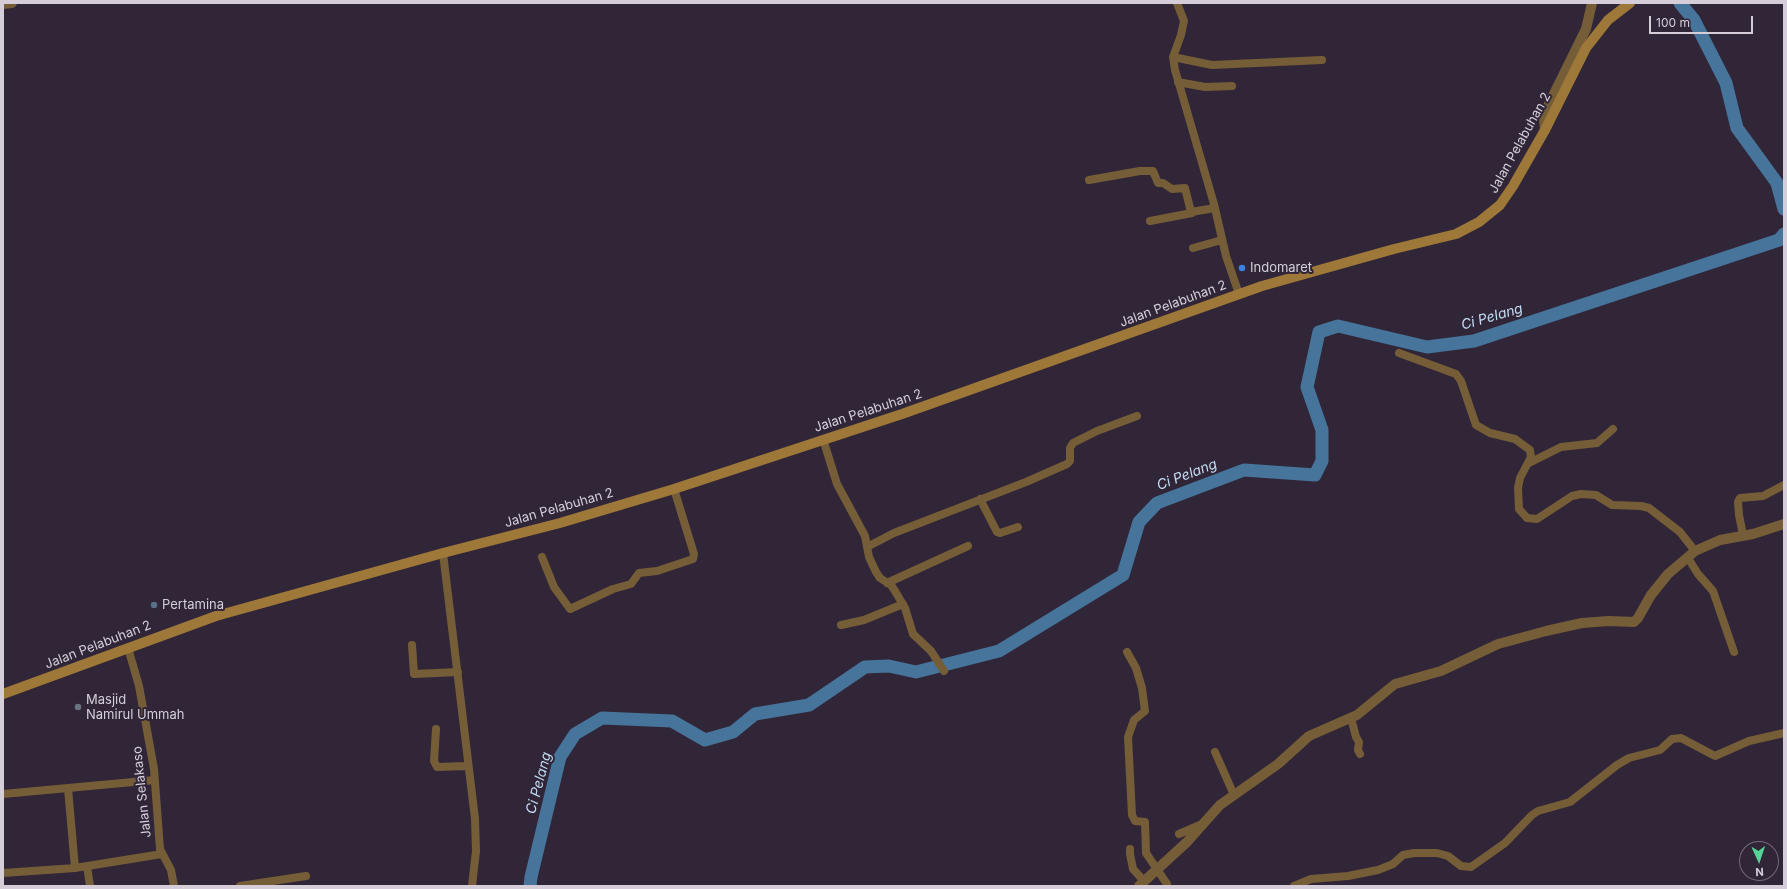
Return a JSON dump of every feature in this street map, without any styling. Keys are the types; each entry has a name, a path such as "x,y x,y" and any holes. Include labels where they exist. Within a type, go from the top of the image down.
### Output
{"main road":[{"name":"Jalan Pelabuhan 2","path":"3,694 233,611 443,553 560,523 674,489 919,408 1239,294 1339,264 1456,234 1473,226 1500,205 1513,186 1545,130 1581,56 1591,40 1608,20 1630,3"}],"street":[{"path":"3,4 12,3"},
{"path":"1177,3 1184,21 1181,35 1173,57 1178,82 1215,208 1222,240 1239,294"},
{"path":"1545,130 1544,119 1546,112 1586,29 1592,3"},
{"path":"1173,57 1212,65 1322,60"},
{"path":"1178,82 1205,87 1232,86"},
{"path":"1089,180 1140,171 1153,171 1158,183 1163,183 1172,190 1185,188 1192,213"},
{"path":"1150,221 1215,208"},
{"path":"1193,248 1222,240"},
{"path":"1399,353 1456,374 1461,381 1476,425 1490,433 1510,437 1521,442 1532,452 1529,463 1520,478 1518,494 1519,509 1527,518 1537,519 1572,496 1581,494 1596,495 1612,505 1641,506 1649,508 1680,532 1698,574 1713,591 1734,652"},
{"path":"867,547 894,533 1067,464 1070,461 1070,448 1079,439 1137,416"},
{"path":"1529,463 1561,447 1596,443 1613,429"},
{"path":"823,439 840,492 863,532 872,563 878,575 896,591 903,604 913,634 931,651 939,661 944,671"},
{"path":"1743,536 1739,508 1740,498 1763,496 1784,485"},
{"path":"542,557 554,587 570,609 614,589 631,584 639,572 657,571 692,559 694,554 674,489"},
{"path":"980,499 997,532 1000,533 1018,527"},
{"path":"1130,849 1133,869 1142,883 1157,870 1218,808 1278,764 1311,734 1351,718 1399,682 1441,670 1502,643 1582,623 1609,621 1634,622 1656,588 1668,574 1691,555 1720,540 1743,536 1784,524"},
{"path":"887,583 968,546"},
{"path":"443,553 458,672 476,841 472,886"},
{"path":"841,625 864,620 903,604"},
{"path":"412,645 414,674 458,672"},
{"name":"Jalan Selakaso","path":"128,648 139,686 155,780 157,824 162,854 171,870 174,886"},
{"path":"1127,652 1136,668 1142,688 1145,711 1134,720 1127,739 1132,815 1135,822 1145,822 1146,853 1167,884"},
{"path":"1351,718 1359,742 1358,750 1360,754"},
{"path":"436,728 434,761 437,767 467,766"},
{"path":"1294,886 1311,879 1372,872 1393,864 1403,856 1414,853 1448,856 1462,866 1471,867 1505,843 1526,820 1538,811 1570,802 1617,765 1629,758 1660,750 1672,739 1681,738 1715,756 1749,741 1784,733"},
{"path":"1215,752 1234,795"},
{"path":"3,794 155,780"},
{"path":"68,788 75,868"},
{"path":"1179,834 1203,824"},
{"path":"3,873 75,868 162,854"},
{"path":"87,866 90,886"},
{"path":"240,886 257,885 306,876"}],"waterway":[{"name":"Ci Pelang","path":"1680,3 1694,20 1726,83 1737,128 1777,183 1784,209"},
{"name":"Ci Pelang","path":"530,886 560,757 575,734 602,718 672,721 705,740 733,732 755,714 809,705 865,667 889,666 916,672 999,651 1123,575 1139,522 1157,503 1244,470 1315,475 1322,461 1322,430 1307,387 1319,332 1338,326 1427,347 1474,341 1779,240 1784,234"}],"place":[{"name":"Indomaret","path":"1242,268"},
{"name":"Pertamina","path":"154,605"},
{"name":"Masjid Namirul Ummah","path":"78,707"}]}
